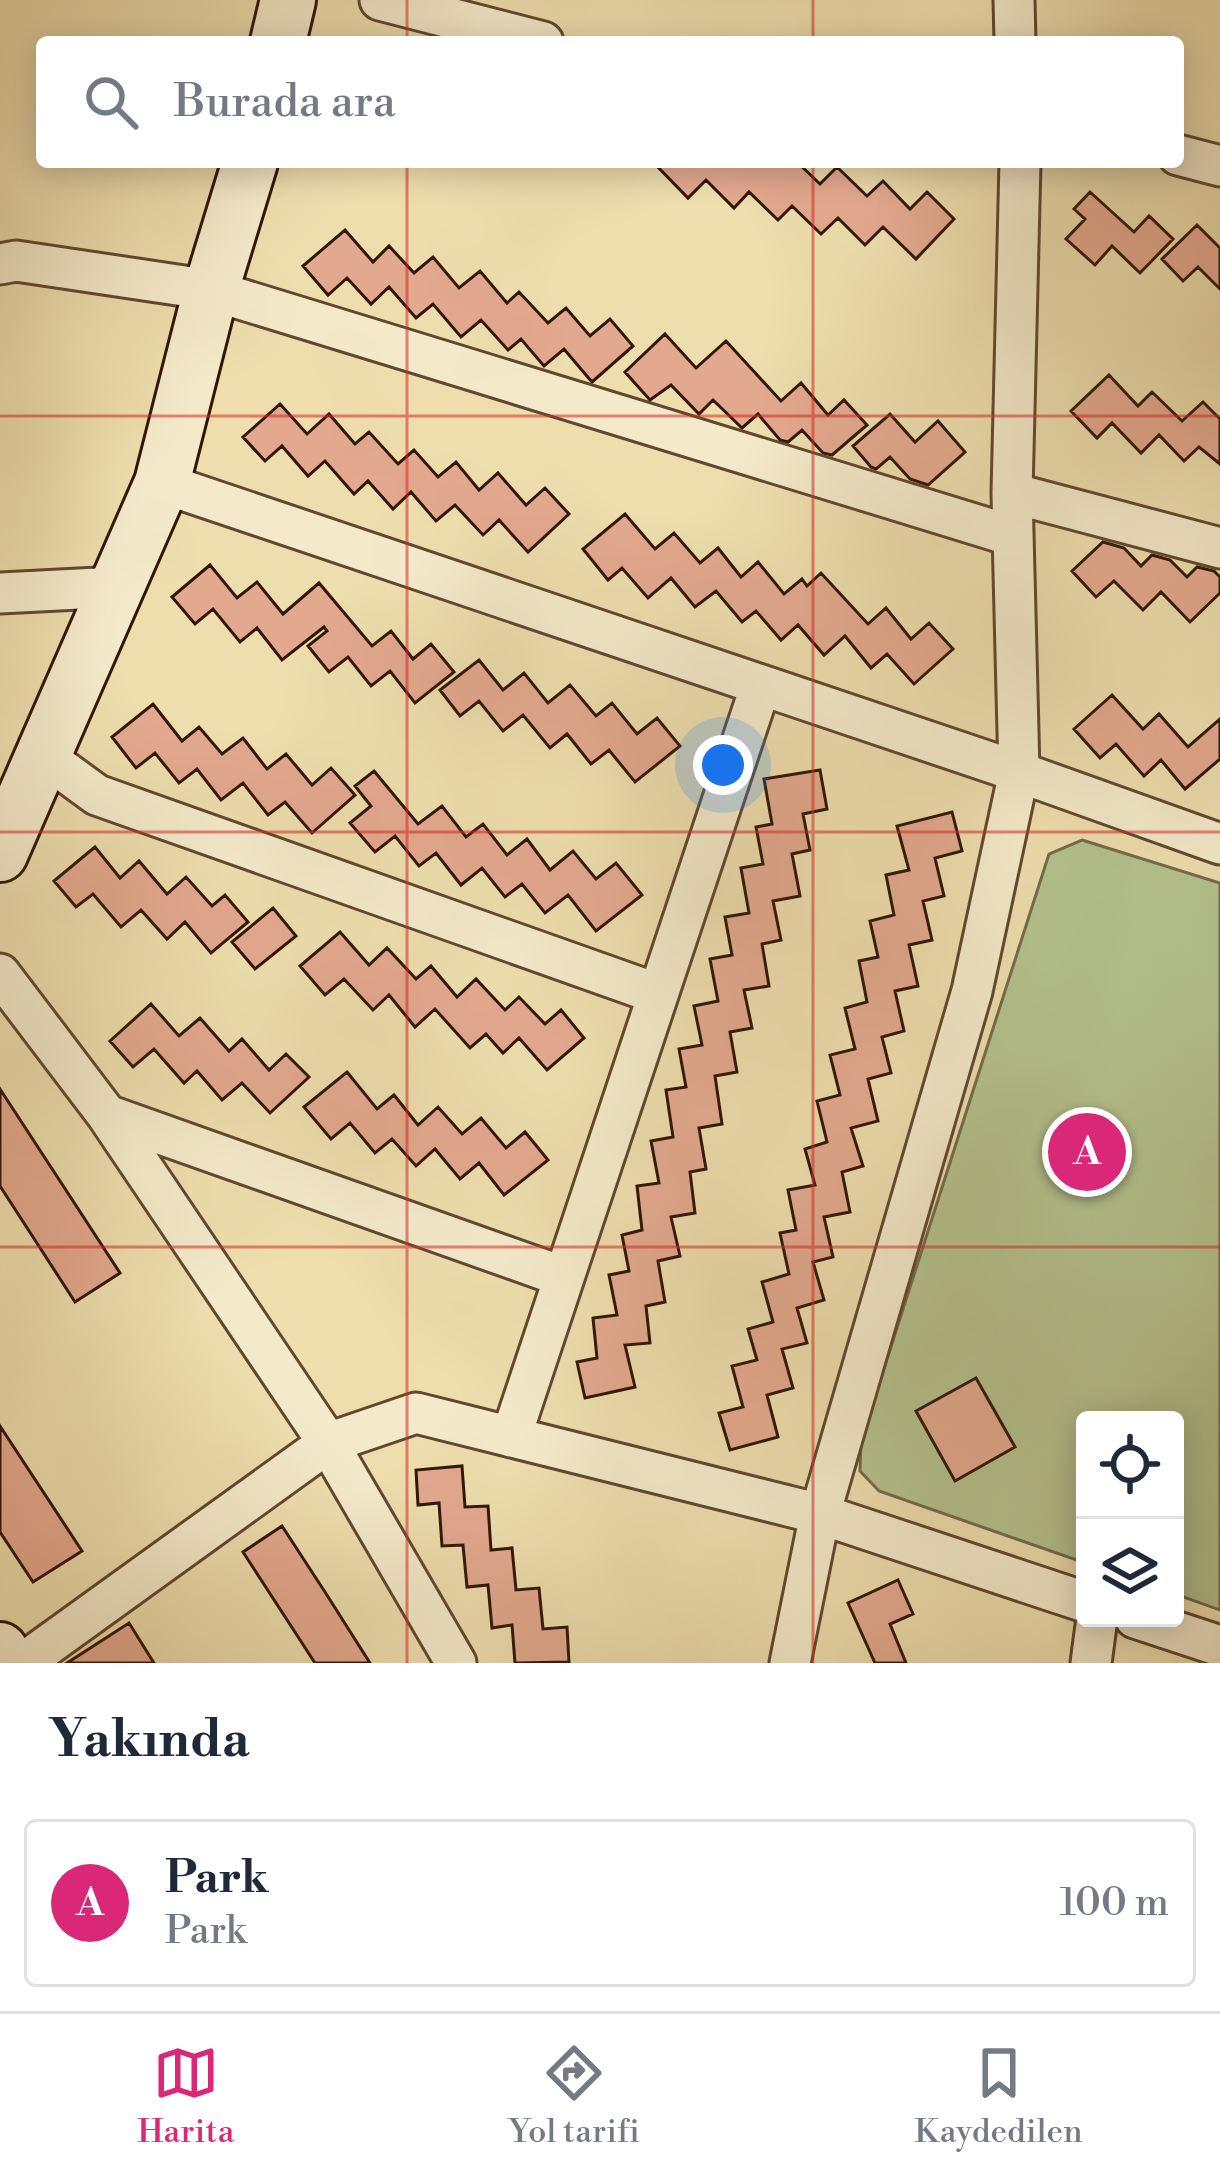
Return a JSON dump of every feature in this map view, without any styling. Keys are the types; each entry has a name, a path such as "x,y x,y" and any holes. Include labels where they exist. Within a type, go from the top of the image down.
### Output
{"street":[{"path":"279,36 288,0"},
{"path":"380,0 520,36"},
{"path":"1184,157 1220,166"},
{"path":"0,854 162,483 211,290 248,168"},
{"path":"790,1663 820,1514 972,992 1019,772 1012,493 1020,168"},
{"path":"0,264 16,261 211,290 1013,536"},
{"path":"162,483 1220,844"},
{"path":"1012,493 1220,548"},
{"path":"0,593 118,587"},
{"path":"511,1437 760,685"},
{"path":"45,757 97,795 658,994"},
{"path":"0,974 107,1115 328,1444 456,1663"},
{"path":"107,1115 564,1277"},
{"path":"22,1663 328,1444 416,1413 820,1514 1076,1599"},
{"path":"1091,1663 1096,1627"},
{"path":"1162,1627 1220,1646"},
{"path":"0,1650 8,1663"}],"green space":[{"path":"1082,840 1220,883 1220,1610 1184,1597 1184,1411 1076,1411 1076,1560 879,1491 860,1471 861,1440 1049,854"}],"building":[{"path":"659,168 803,168 820,184 838,168 867,196 883,181 910,209 927,192 954,219 916,259 883,227 865,245 838,218 821,234 792,206 778,220 749,192 734,208 706,180 688,198"},
{"path":"1090,192 1134,232 1149,216 1173,239 1140,273 1112,246 1095,265 1066,239 1085,219 1074,209"},
{"path":"1197,225 1220,248 1220,289 1198,267 1183,281 1162,259"},
{"path":"345,230 373,262 389,246 414,273 433,257 459,288 480,271 507,303 519,292 548,323 566,308 590,336 610,319 633,346 592,382 564,349 544,366 521,339 508,350 481,320 461,337 433,304 416,318 389,287 371,304 347,278 328,295 303,266"},
{"path":"665,334 696,368 726,341 781,401 801,383 828,415 844,400 867,425 832,455 823,453 802,430 788,442 780,440 758,414 742,428 713,400 699,414 671,385 650,400 625,372"},
{"path":"1109,375 1138,406 1152,392 1182,421 1203,402 1220,419 1220,464 1199,447 1184,461 1159,435 1141,453 1112,423 1097,438 1071,411"},
{"path":"280,404 307,434 329,414 355,444 369,432 398,464 414,450 438,477 456,462 479,490 498,473 526,505 545,488 569,514 528,552 499,520 483,535 455,505 436,521 411,492 393,509 368,481 354,494 325,461 308,476 282,446 265,461 243,437"},
{"path":"890,414 915,442 938,421 965,452 928,485 910,479 890,457 876,469 871,467 853,446"},
{"path":"625,514 655,549 674,533 700,563 718,548 741,577 758,562 784,594 802,579 807,586 821,573 868,624 886,608 911,639 929,623 953,649 914,684 887,654 871,668 845,636 824,655 798,625 781,640 756,611 742,622 716,591 695,607 671,578 648,598 622,568 608,580 583,549"},
{"path":"1103,542 1124,548 1141,566 1152,555 1170,560 1187,577 1197,567 1214,571 1220,577 1220,593 1190,622 1161,592 1143,610 1114,581 1096,597 1072,571"},
{"path":"210,565 237,598 257,582 283,614 319,583 372,646 391,631 413,659 431,644 454,672 415,703 390,671 371,686 348,657 329,672 308,646 327,631 324,627 282,660 257,628 240,642 213,609 195,624 172,597"},
{"path":"479,660 503,690 524,673 548,703 570,685 596,716 612,703 637,734 657,718 680,746 635,782 609,750 591,764 567,734 550,748 523,715 503,731 479,701 460,716 440,690"},
{"path":"1112,695 1143,729 1159,714 1188,747 1220,719 1220,759 1185,789 1161,760 1144,776 1116,744 1100,758 1074,729"},
{"path":"153,704 182,741 199,727 222,754 243,738 267,769 286,754 312,785 331,768 355,795 312,833 285,802 268,815 243,783 221,800 197,769 179,783 155,753 136,768 112,737"},
{"path":"820,770 827,809 803,814 810,850 792,854 800,896 773,901 781,940 762,944 769,986 744,990 752,1028 730,1032 737,1072 715,1076 722,1124 699,1128 706,1169 690,1172 695,1213 671,1217 680,1256 658,1261 665,1302 646,1306 650,1343 625,1345 635,1387 585,1398 577,1362 597,1358 593,1318 617,1315 609,1275 629,1271 622,1235 642,1230 637,1186 659,1183 651,1141 673,1137 666,1090 686,1087 679,1049 702,1045 694,1006 718,1001 710,959 732,955 725,917 749,913 741,868 763,864 756,827 772,824 764,779"},
{"path":"374,771 418,824 442,806 466,837 483,824 507,855 527,839 550,870 573,851 596,879 616,863 642,895 596,931 568,895 545,913 522,884 505,897 482,868 461,885 436,853 419,866 395,836 375,852 350,823 371,806 355,786"},
{"path":"952,812 962,851 935,858 944,896 923,901 932,940 909,945 918,986 895,991 904,1031 882,1037 891,1073 868,1079 878,1121 851,1128 863,1166 842,1172 850,1212 824,1217 833,1257 813,1262 824,1300 797,1308 807,1343 782,1349 793,1388 767,1395 778,1437 730,1450 719,1413 743,1407 732,1366 757,1360 748,1329 773,1322 762,1282 789,1274 780,1233 796,1230 788,1190 815,1185 805,1149 827,1142 817,1101 840,1095 830,1055 855,1049 845,1008 867,1002 859,961 878,957 870,921 894,915 886,875 909,870 897,826"},
{"path":"95,847 120,878 139,861 167,894 186,877 212,906 225,895 248,922 211,953 185,922 167,939 141,910 121,927 93,894 76,907 54,881"},
{"path":"273,908 296,936 255,969 232,942"},
{"path":"340,932 369,965 387,948 416,979 431,966 457,997 476,979 505,1010 519,997 545,1024 561,1010 584,1038 547,1070 519,1038 503,1053 486,1034 470,1048 435,1009 415,1027 389,995 373,1010 344,979 325,995 300,966"},
{"path":"151,1004 179,1036 200,1018 229,1051 242,1039 269,1070 286,1054 309,1077 270,1113 242,1083 222,1100 197,1071 184,1083 154,1049 133,1067 110,1041"},
{"path":"347,1072 377,1109 394,1095 418,1125 438,1107 462,1134 481,1118 506,1148 525,1132 548,1160 504,1195 479,1163 460,1179 435,1149 416,1166 392,1139 375,1153 350,1123 331,1139 304,1107"},
{"path":"0,1089 120,1273 75,1302 0,1186"},
{"path":"976,1378 1015,1447 955,1481 916,1411"},
{"path":"0,1426 82,1551 33,1582 0,1532"},
{"path":"462,1466 465,1507 488,1506 491,1550 512,1548 516,1590 539,1588 543,1629 567,1627 569,1662 515,1663 512,1625 492,1628 488,1585 467,1587 463,1545 442,1546 439,1503 418,1505 416,1470"},
{"path":"282,1526 370,1663 315,1663 243,1552"},
{"path":"898,1580 913,1614 890,1624 906,1663 875,1663 848,1603"},
{"path":"129,1623 154,1663 67,1663"}],"place":[{"name":"Park","path":"1087,1152"}]}
